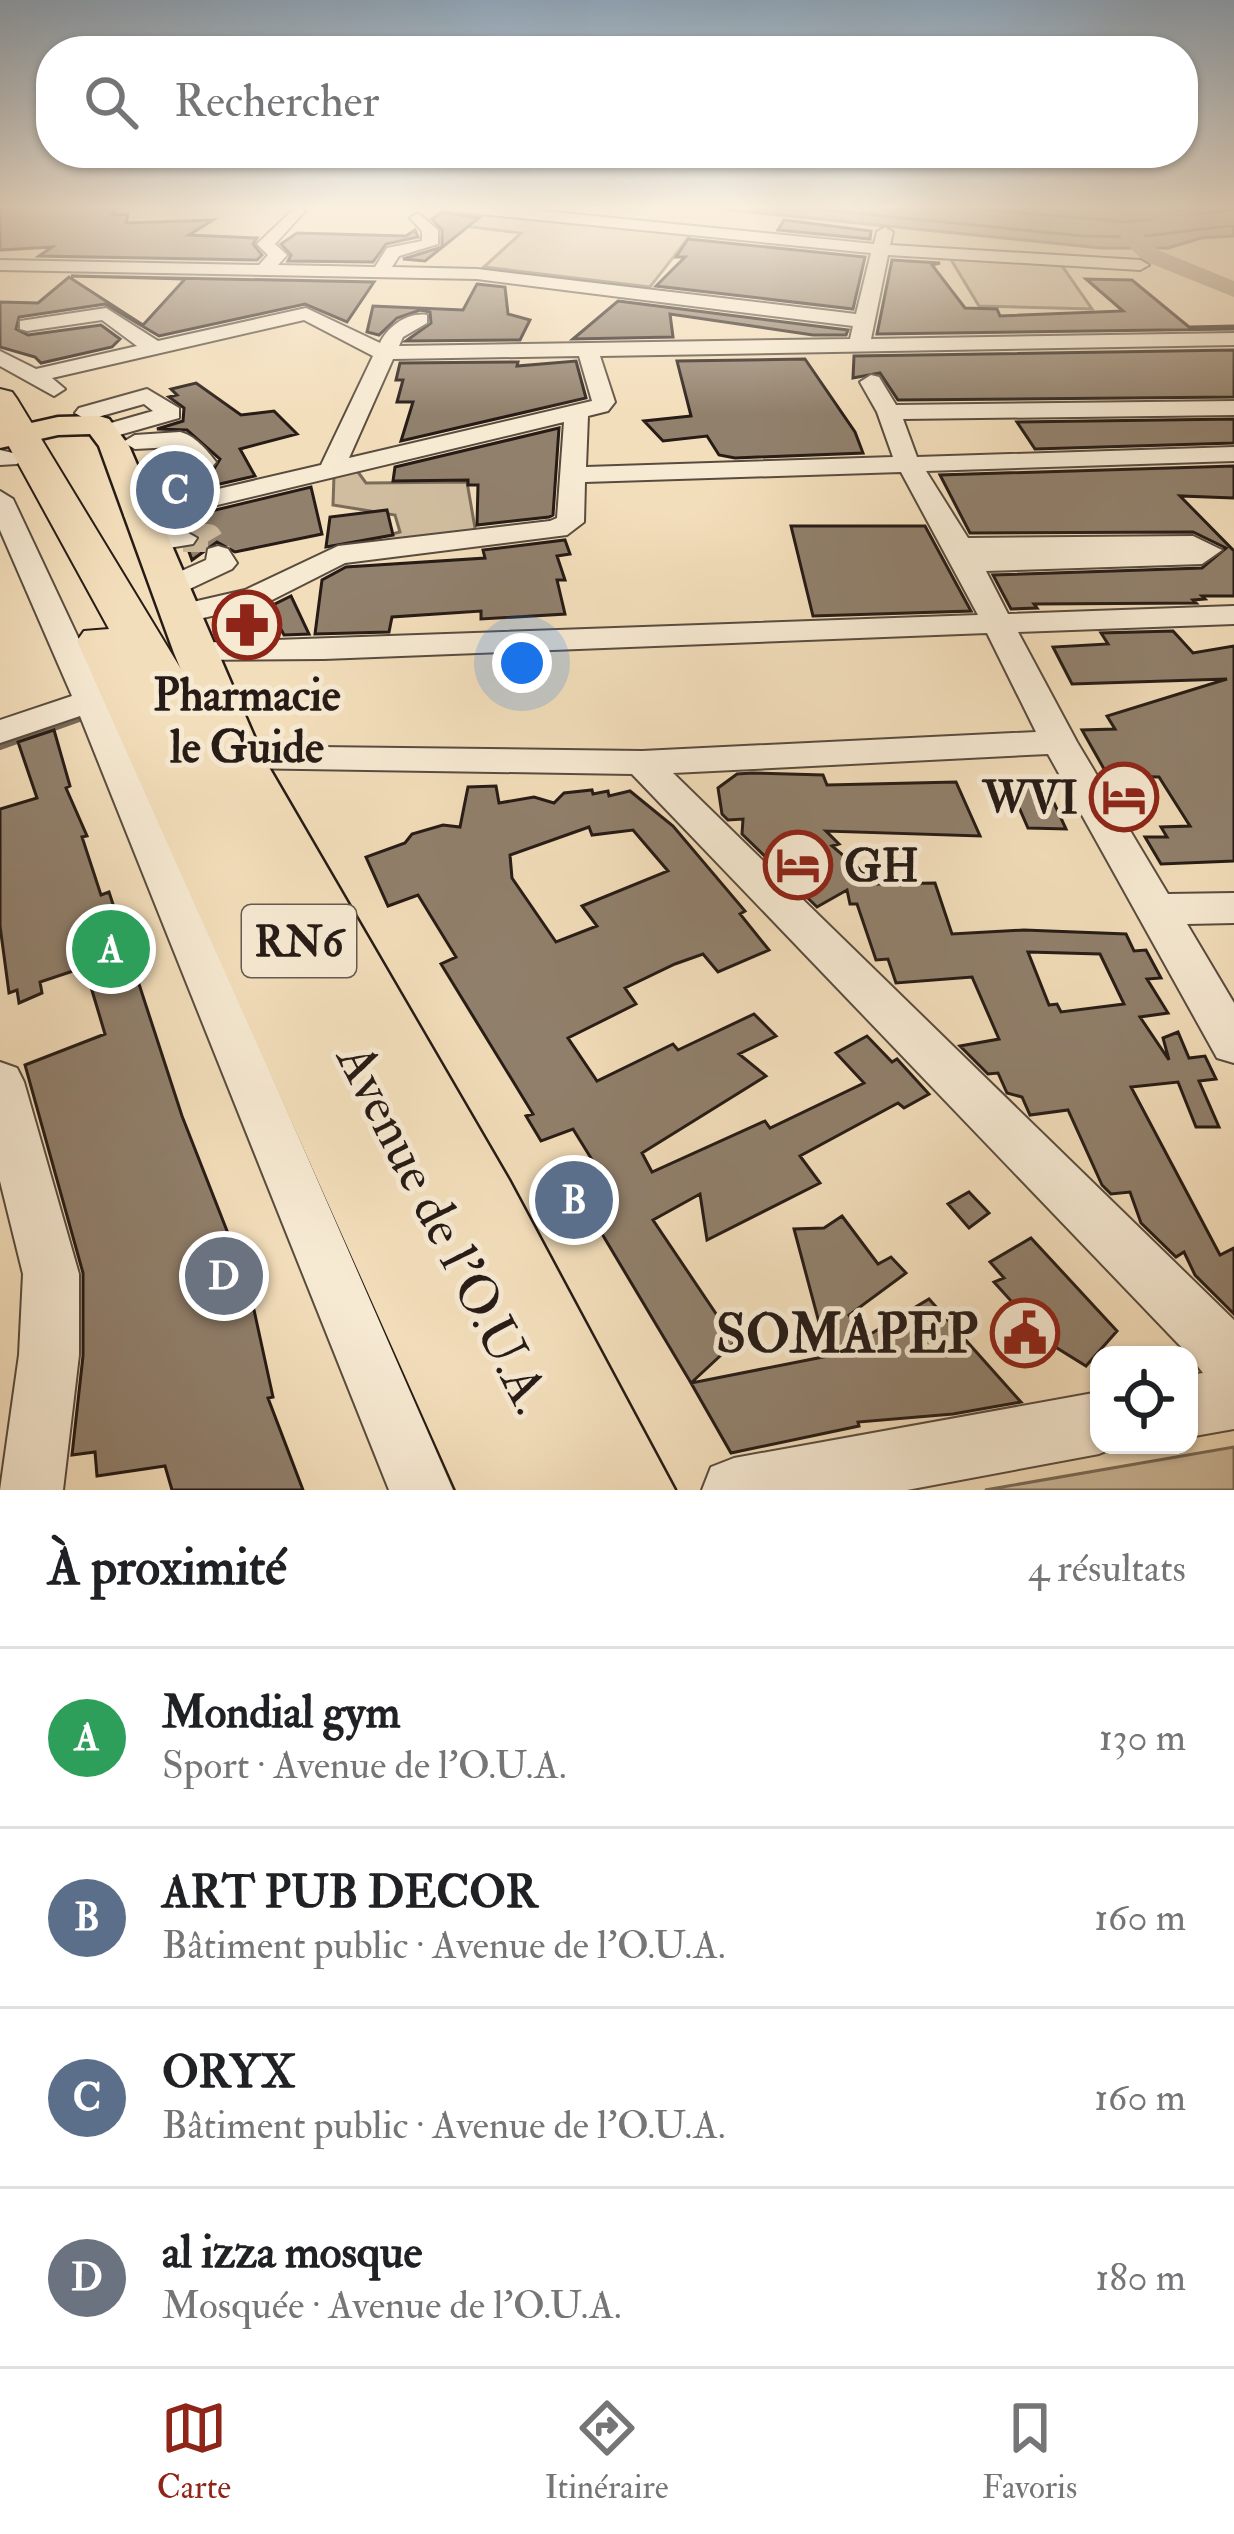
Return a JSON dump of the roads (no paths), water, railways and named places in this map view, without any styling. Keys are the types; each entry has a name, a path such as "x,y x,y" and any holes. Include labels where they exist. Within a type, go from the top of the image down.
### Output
{"highway":[{"name":"Avenue de l'O.U.A.","path":"7,456 163,764 506,1490"},
{"name":"Avenue de l'O.U.A.","path":"7,456 189,728 508,1340 577,1490"}],"main road":[{"path":"7,456 101,429"},
{"name":"Avenue de l'O.U.A.","path":"101,429 165,565 241,757 485,1202 635,1490"}],"street":[{"path":"332,468 384,352 403,326 475,276"},
{"path":"490,276 864,321"},
{"path":"859,345 875,276"},
{"path":"327,324 434,308"},
{"path":"27,326 106,314 154,349"},
{"path":"7,456 154,349 307,314 384,352 1234,339"},
{"path":"972,316 987,343"},
{"path":"165,565 332,468 576,413 604,402 587,349"},
{"path":"0,357 7,456 91,701 421,1490"},
{"path":"871,382 889,412 907,462 963,555 1059,742 1234,1044"},
{"path":"889,412 1234,408"},
{"path":"165,565 255,597 338,555 557,529 570,522 576,413"},
{"path":"7,456 101,429 173,437 206,465 213,481 165,565"},
{"path":"574,475 1234,454"},
{"path":"963,555 1104,552"},
{"path":"165,565 218,566 222,562 218,555"},
{"path":"165,565 592,644 1234,615"},
{"path":"0,732 91,701"},
{"path":"241,757 642,763 1059,742"},
{"path":"642,763 1234,1362"},
{"path":"1157,909 1234,908"},
{"path":"0,1082 50,1274 49,1355 32,1490"},
{"path":"1198,1404 1234,1398"},
{"path":"734,1490 1090,1425"}],"waterway":[{"path":"1199,276 1234,290"},
{"path":"0,746 82,717"}],"tunnel":[{"path":"183,538 208,538 218,555"}],"place":[{"name":"ORYX","path":"175,490"},
{"name":"Pharmacie le Guide","path":"247,625"},
{"name":"WVI","path":"1124,797"},
{"name":"GH","path":"798,865"},
{"name":"Mondial gym","path":"111,949"},
{"name":"ART PUB DECOR","path":"574,1200"},
{"name":"al izza mosque","path":"224,1276"},
{"name":"SOMAPEP","path":"1025,1333"}]}
